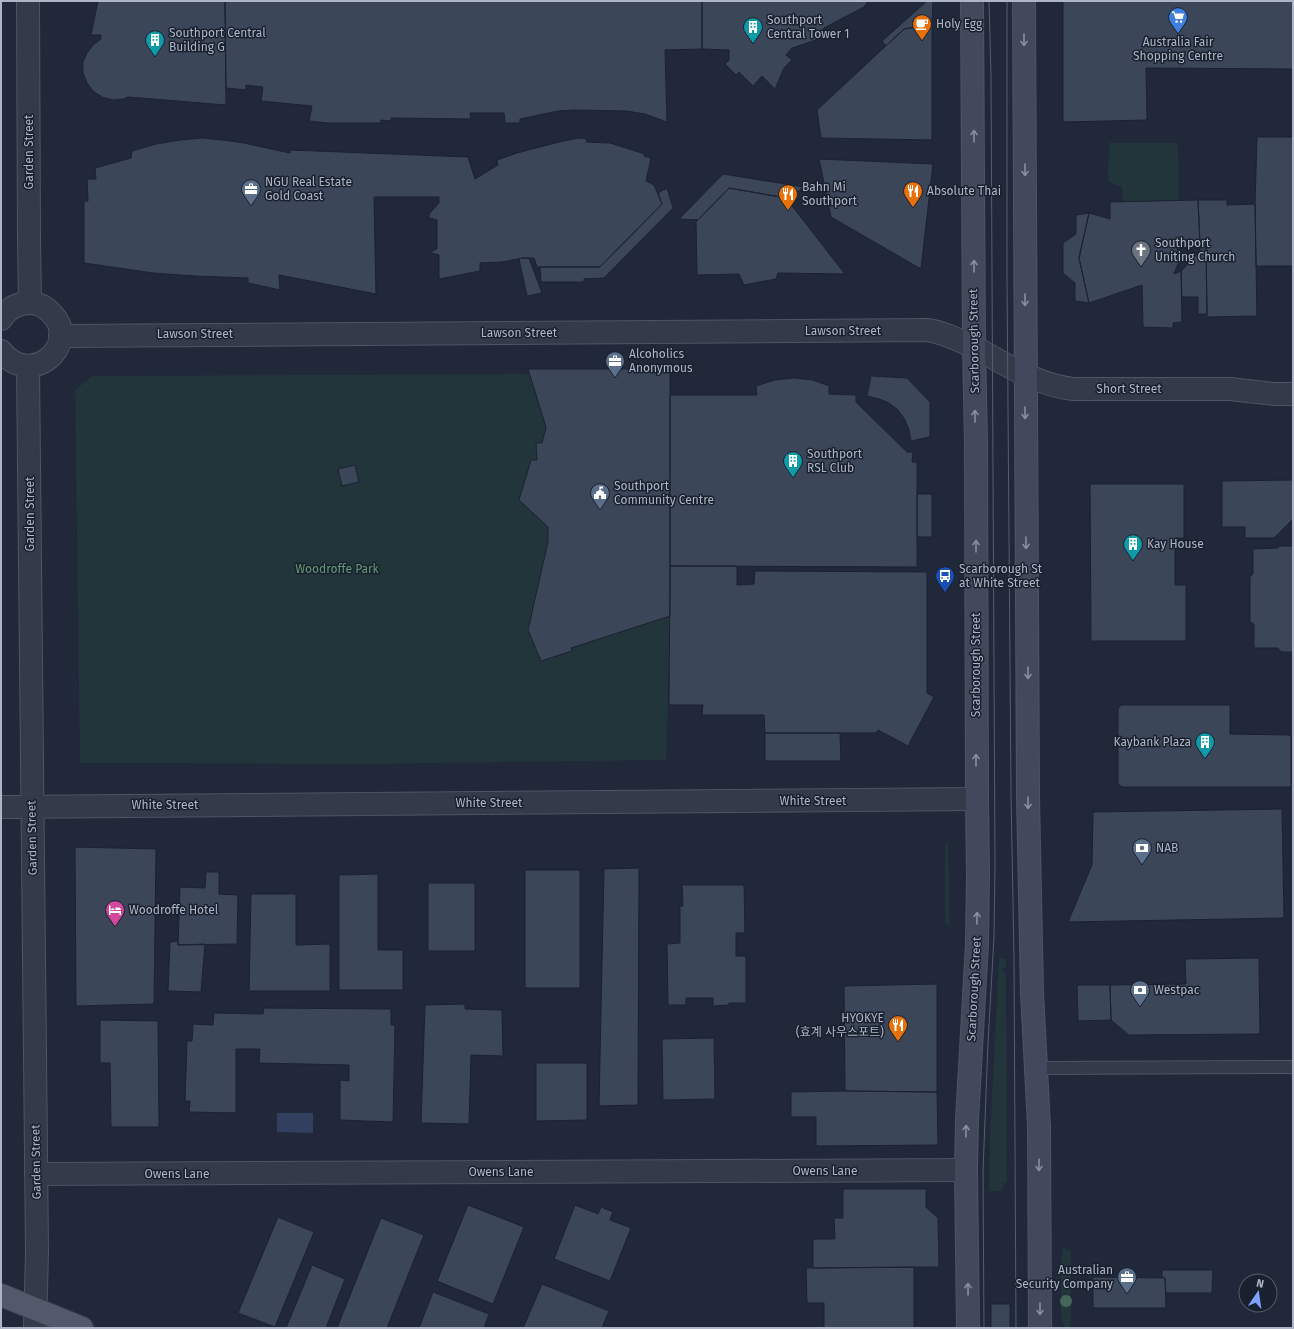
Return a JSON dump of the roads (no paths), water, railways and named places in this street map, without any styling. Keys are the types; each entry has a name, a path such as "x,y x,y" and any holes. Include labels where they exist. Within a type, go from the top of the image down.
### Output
{"main road":[{"name":"Scarborough Street","path":"968,1328 966,1170 967,1120 977,944 978,875 972,1"},
{"path":"1024,1 1028,797 1032,993 1039,1126 1040,1328"},
{"path":"1,1295 35,1319 82,1328"}],"street":[{"name":"Garden Street","path":"28,1 30,303"},
{"path":"1,319 12,307 30,303 40,305 55,317 59,326 60,336 59,345 54,354 46,361 38,365 28,366 18,364 8,359 1,351"},
{"name":"Lawson Street","path":"60,336 927,330 950,336 974,347"},
{"name":"Short Street","path":"974,347 1047,384 1073,389 1230,389 1293,394"},
{"name":"Garden Street","path":"28,366 37,1252 35,1319"},
{"name":"White Street","path":"1,807 977,799"},
{"name":"Owens Lane","path":"36,1174 966,1170"}],"lane":[{"path":"1036,1068 1293,1067"}],"water":[{"path":"277,1113 313,1113 313,1133 277,1132"}],"tram line":[{"path":"984,1328 983,1171 994,937 995,865 991,76 989,1"},
{"path":"1007,1 1007,280 1016,1328"}],"place":[{"name":"Australia Fair Shopping Centre","path":"1178,34"},
{"name":"Holy Egg","path":"922,41"},
{"name":"Southport Central Tower 1","path":"753,44"},
{"name":"Southport Central Building G","path":"155,57"},
{"name":"NGU Real Estate Gold Coast","path":"251,206"},
{"name":"Absolute Thai","path":"913,208"},
{"name":"Bahn Mi Southport","path":"788,211"},
{"name":"Southport Uniting Church","path":"1141,267"},
{"name":"Alcoholics Anonymous","path":"615,378"},
{"name":"Southport RSL Club","path":"793,478"},
{"name":"Southport Community Centre","path":"600,510"},
{"name":"Kay House","path":"1133,561"},
{"name":"Scarborough St at White Street","path":"945,593"},
{"name":"Kaybank Plaza","path":"1205,759"},
{"name":"NAB","path":"1142,865"},
{"name":"Woodroffe Hotel","path":"115,927"},
{"name":"Westpac","path":"1140,1007"},
{"name":"HYOKYE (효계 사우스포트)","path":"898,1042"},
{"name":"Australian Security Company","path":"1127,1294"}],"park label":[{"name":"Woodroffe Park","path":"337,569"}]}
